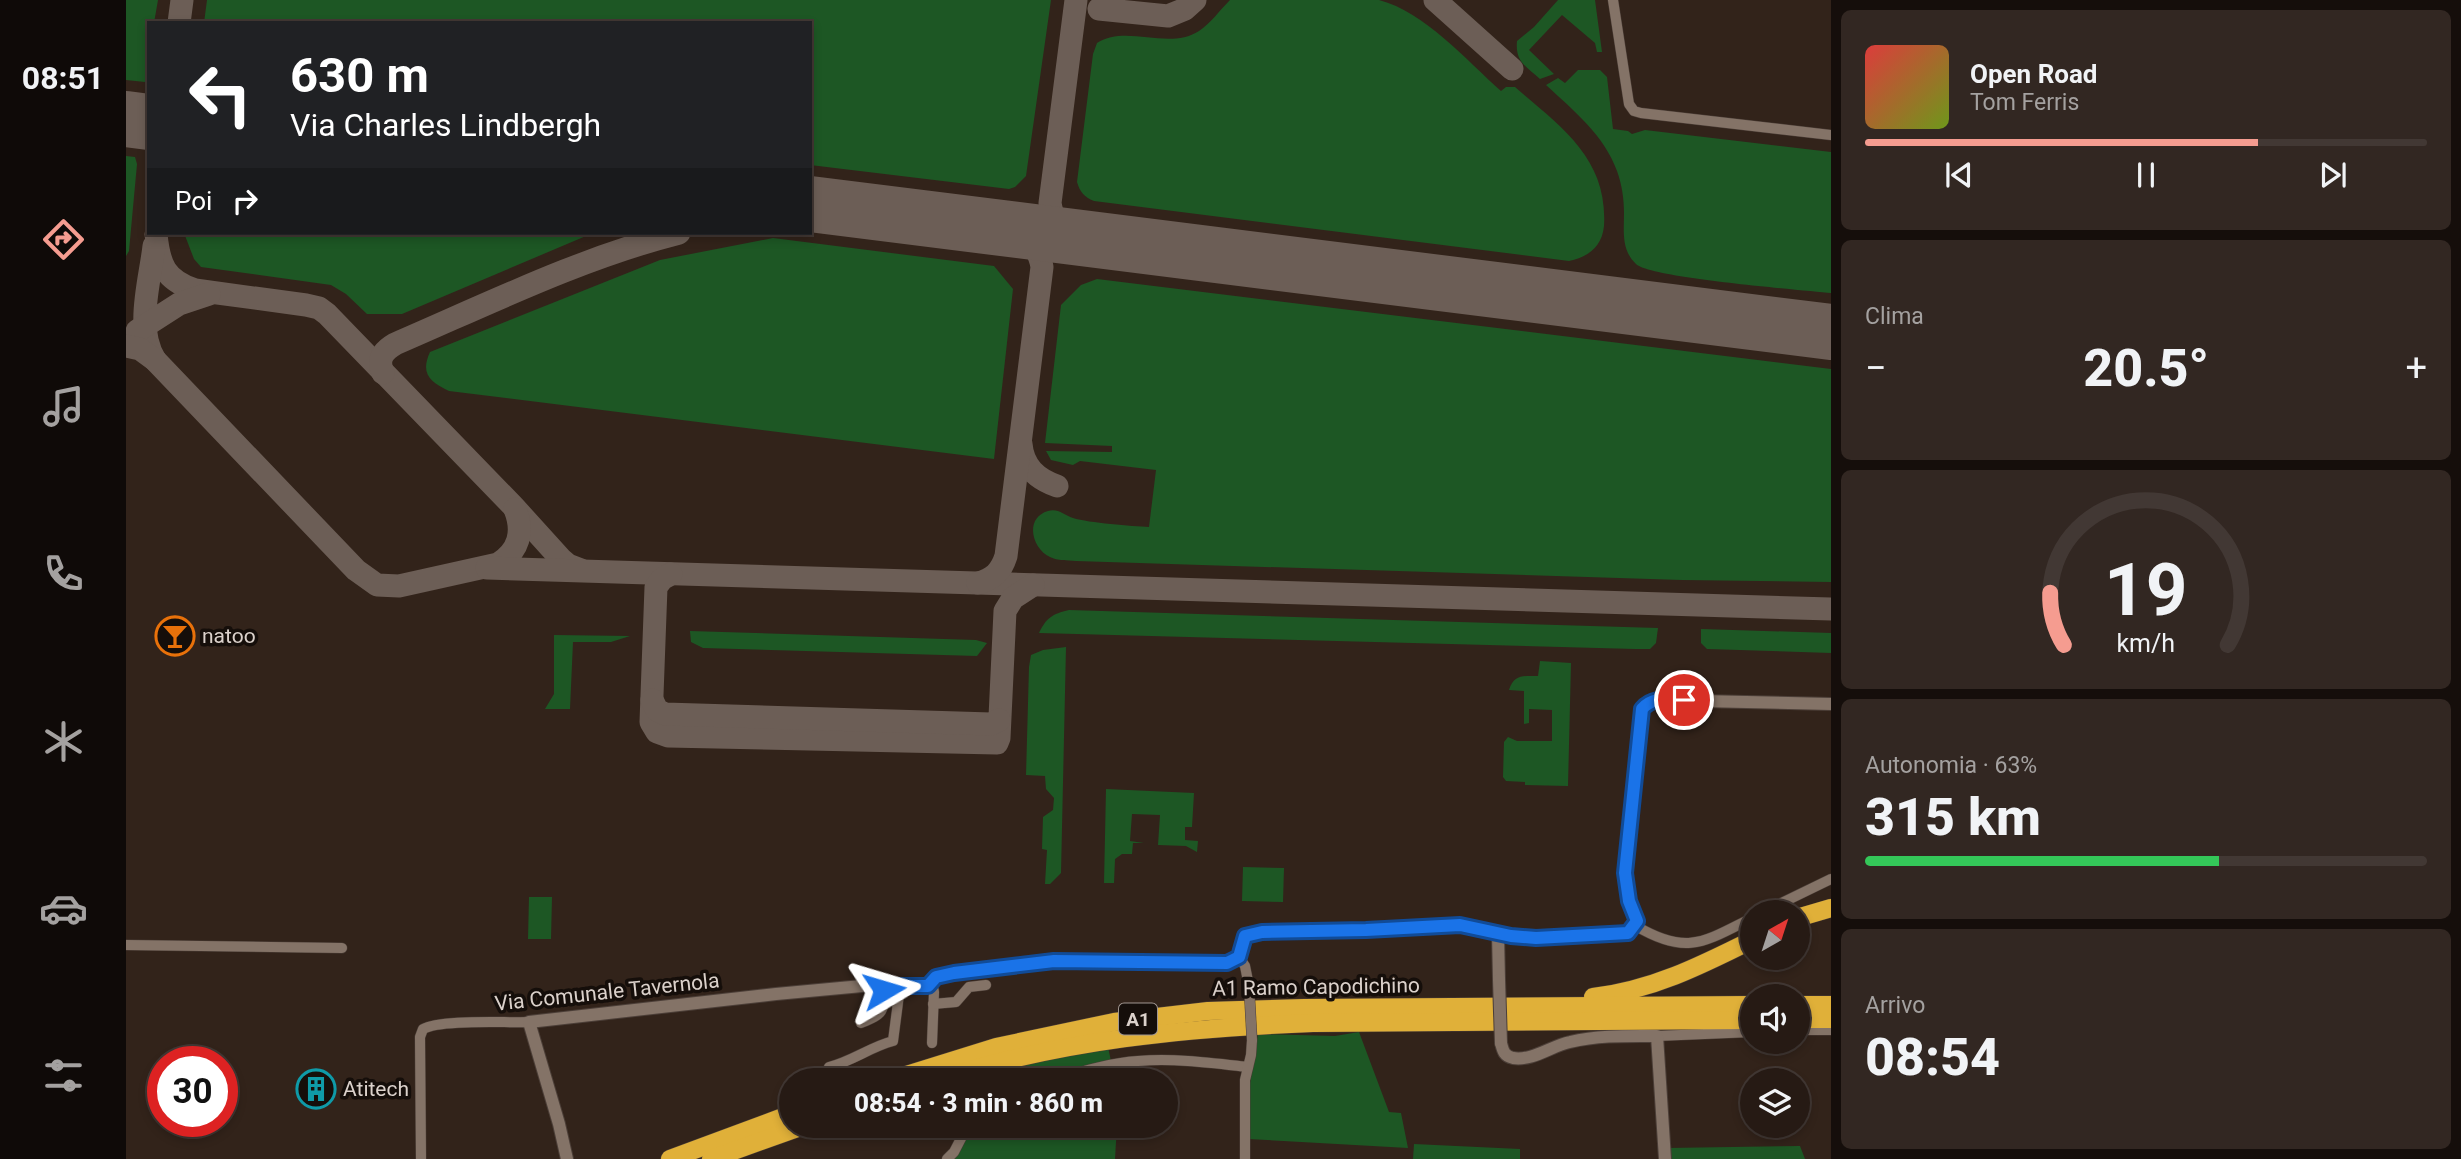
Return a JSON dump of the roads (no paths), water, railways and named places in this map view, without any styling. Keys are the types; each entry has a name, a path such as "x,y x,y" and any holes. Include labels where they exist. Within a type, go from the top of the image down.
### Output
{"highway":[{"path":"1810,914 1831,908"},
{"path":"1394,1007 1609,995 1673,978 1740,946"},
{"name":"A1 Ramo Capodichino","path":"929,1068 996,1047 1114,1022 1208,1011 1740,1005"},
{"path":"1810,1005 1831,1005"},
{"path":"1810,1019 1831,1019"},
{"name":"A1 Ramo Capodichino","path":"980,1068 1065,1048 1124,1038 1259,1025 1740,1020"},
{"path":"670,1159 779,1118"},
{"path":"711,1159 779,1135"}],"street":[{"path":"1613,0 1629,104 1634,111 1831,135"},
{"path":"1245,1159 1245,1080 1251,1040 1249,986 1245,966 1239,957 1245,936 1262,932 1460,925 1498,934 1536,938 1628,933 1636,926 1637,921 1626,886 1626,859 1642,709 1647,703 1656,700 1831,704"},
{"path":"1788,900 1831,879"},
{"path":"1636,926 1668,941 1695,944 1740,924"},
{"path":"1498,934 1501,1043 1503,1052 1509,1057 1530,1057 1568,1042 1605,1036 1740,1033"},
{"path":"126,945 342,948"},
{"name":"Via Comunale Tavernola","path":"421,1159 419,1037 422,1030 430,1026 530,1022 683,1003 862,986 928,986 936,977 954,973 1054,961 1227,963 1239,957"},
{"path":"932,983 932,1043"},
{"path":"933,1004 956,1002 969,987 986,985"},
{"path":"860,1023 878,1016 885,1006 884,986"},
{"path":"829,1067 861,1056 877,1045 893,1041 900,987"},
{"path":"530,1022 567,1159"},
{"path":"1810,1030 1831,1030"},
{"path":"1657,1036 1665,1159"},
{"path":"1096,1068 1140,1060 1193,1061 1248,1067"},
{"path":"947,1159 961,1138"}],"place":[{"name":"natoo","path":"175,636"},
{"name":"Atitech","path":"316,1089"}]}
